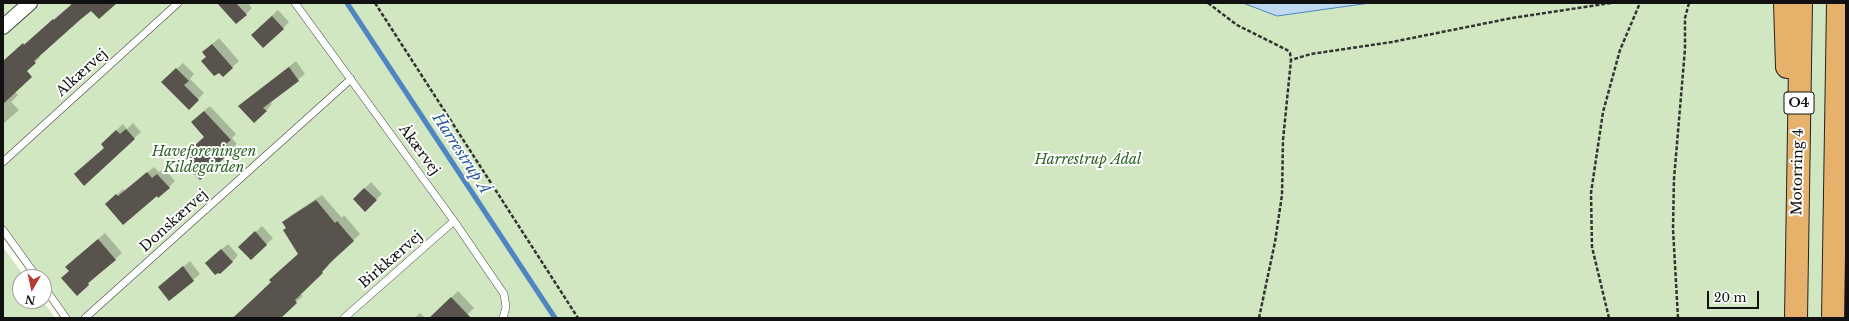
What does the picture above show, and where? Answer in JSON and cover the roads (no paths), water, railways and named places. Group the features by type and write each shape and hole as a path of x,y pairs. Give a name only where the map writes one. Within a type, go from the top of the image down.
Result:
{"highway":[{"path":"1785,3 1785,35 1797,202"},
{"name":"Motorring 4","path":"1796,318 1801,3"},
{"path":"1834,318 1838,3"}],"street":[{"path":"3,27 30,3"}],"lane":[{"name":"Alkærvej","path":"3,162 178,3"},
{"name":"Åkærvej","path":"294,3 454,221 504,294 506,307 503,318"},
{"name":"Donskærvej","path":"85,318 351,79"},
{"name":"Birkkærvej","path":"344,318 454,221"},
{"path":"3,230 31,269"},
{"path":"52,298 66,318"}],"water":[{"path":"1243,3 1370,3 1277,16"}],"waterway":[{"name":"Harrestrup Å","path":"347,3 555,318"}],"park label":[{"name":"Haveforeningen Kildegården","path":"204,160"},
{"name":"Harrestrup Ådal","path":"1088,160"}]}
